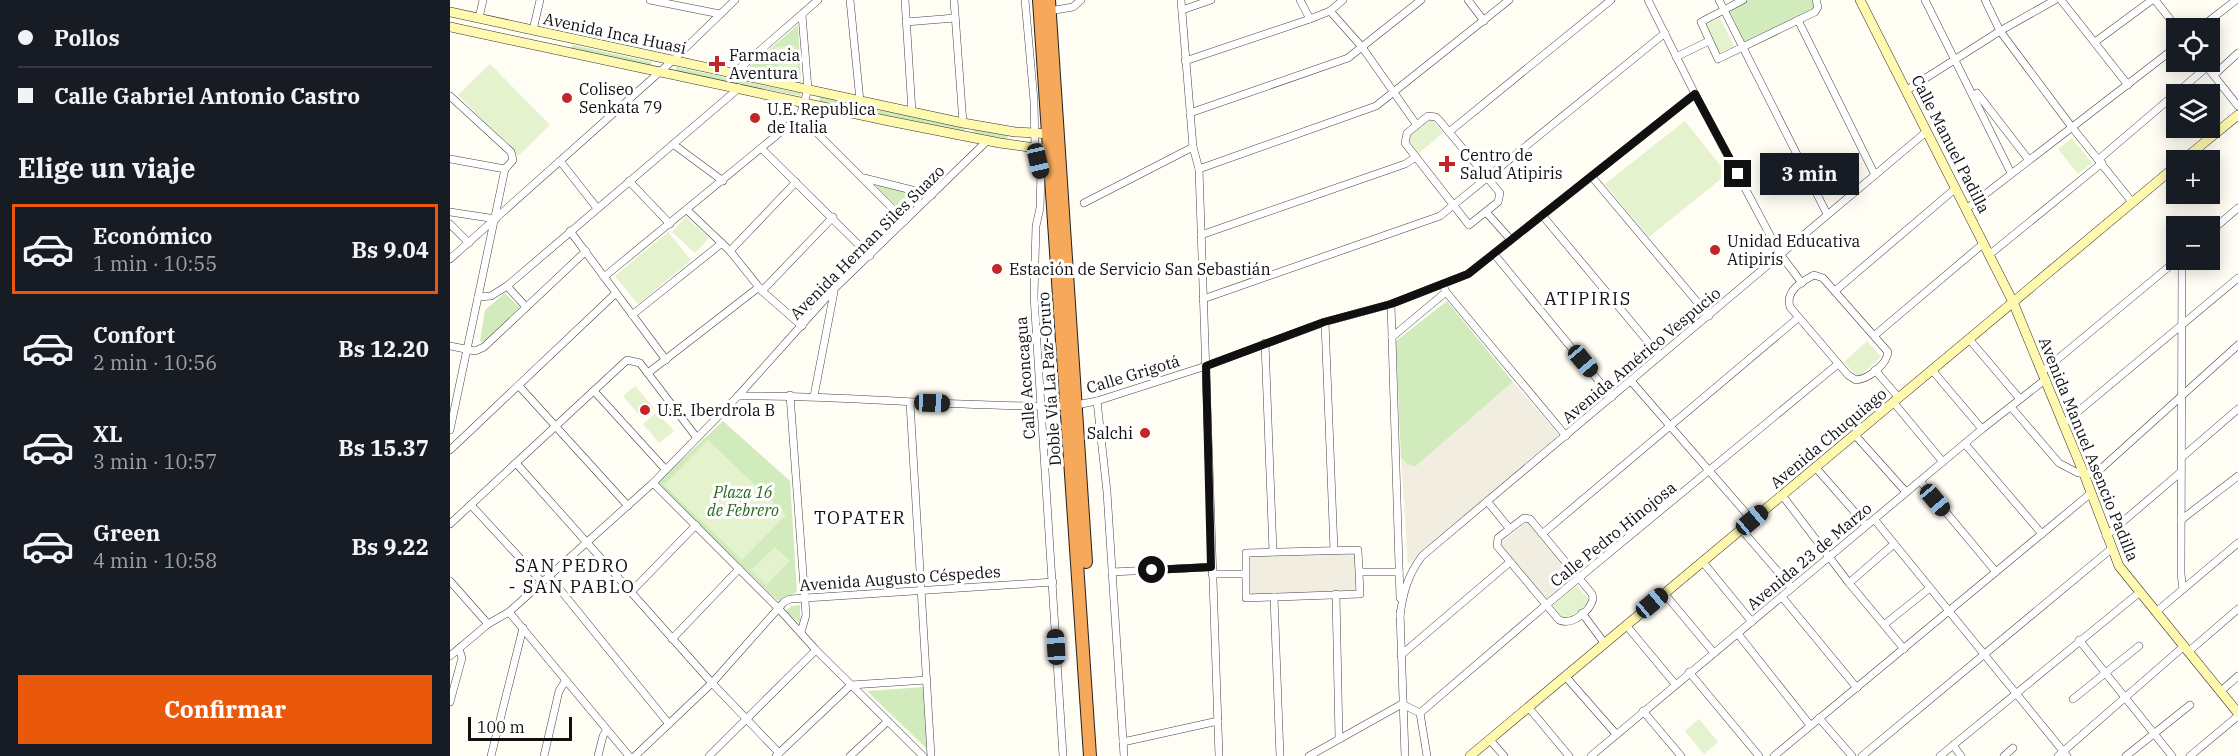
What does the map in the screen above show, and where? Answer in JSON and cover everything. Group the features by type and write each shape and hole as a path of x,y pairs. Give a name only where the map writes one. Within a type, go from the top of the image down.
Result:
{"highway":[{"name":"Doble Vía La Paz-Oruro","path":"1039,0 1053,134 1099,756"},
{"name":"Doble Vía La Paz-Oruro","path":"1049,6 1053,134 1049,150 1072,406 1090,756"}],"street":[{"path":"479,18 483,0"},
{"path":"533,30 540,0"},
{"path":"652,0 720,14"},
{"path":"450,259 660,72 735,0"},
{"path":"733,74 819,0"},
{"path":"850,0 860,101"},
{"path":"905,0 912,112"},
{"path":"954,0 970,137"},
{"name":"Calle Aconcagua","path":"1025,0 1034,101 1035,148 1041,173 1040,208 1036,226 1034,296 1063,756"},
{"path":"1049,6 1073,7 1082,0"},
{"path":"1181,0 1190,113 1199,169 1219,756"},
{"path":"1182,10 1211,0"},
{"path":"1300,0 1310,19"},
{"path":"1185,61 1310,19 1330,11 1343,0"},
{"path":"1190,113 1348,58 1421,0"},
{"path":"1468,0 1484,21"},
{"path":"1199,169 1376,106 1509,0"},
{"path":"1449,132 1611,0"},
{"path":"1648,0 1780,254 1802,283"},
{"path":"1719,0 1827,214"},
{"path":"1743,0 1701,22 1718,59 1817,10 1816,0"},
{"name":"Calle Manuel Padilla","path":"1860,0 1908,90 1926,132 2013,302"},
{"path":"1925,0 2012,173"},
{"path":"1985,0 2000,31 2071,126 2132,202"},
{"path":"1908,90 2000,31 2055,0"},
{"path":"2061,0 2128,85"},
{"path":"2095,42 2154,0 2169,18"},
{"path":"2213,18 2236,0"},
{"path":"1330,11 1362,47 1416,124"},
{"name":"Avenida Inca Huasi","path":"450,12 967,124 1053,134"},
{"path":"604,277 800,116 808,89 802,15"},
{"path":"906,22 955,18"},
{"path":"1798,20 1875,175"},
{"path":"498,37 501,23"},
{"name":"Avenida Inca Huasi","path":"450,27 987,141 1049,150"},
{"path":"1203,299 1440,216 1665,33"},
{"path":"557,50 559,36"},
{"path":"1676,57 1709,41"},
{"path":"2214,75 2238,53"},
{"path":"1966,209 2166,55"},
{"path":"1989,255 2100,161 2196,72"},
{"path":"2212,72 2238,106"},
{"path":"1967,80 2028,159"},
{"path":"478,297 491,296 507,286 739,88"},
{"name":"Calle Grigotá","path":"738,396 790,395 910,403 1040,406 1072,406 1097,401 1206,366 1324,322 1444,289 1494,254 1695,94"},
{"path":"450,96 511,152 513,160 505,169 468,350 452,405 450,430"},
{"path":"2195,150 2238,115"},
{"path":"800,116 905,221"},
{"path":"1425,117 1436,117 1449,132 1501,197 1469,225 1416,157 1405,139 1407,133 1425,117"},
{"name":"Avenida Américo Vespucio","path":"1400,616 1411,569 1422,556 1926,132"},
{"name":"Avenida Hernan Siles Suazo","path":"450,656 488,624 509,612 653,483 738,396 834,290 987,141"},
{"path":"673,144 723,181"},
{"path":"1084,203 1194,147"},
{"path":"761,148 870,256"},
{"path":"1201,235 1405,164 1416,157"},
{"path":"450,159 505,169"},
{"path":"560,161 597,208"},
{"name":"Avenida Chuquiago","path":"1470,756 2166,174"},
{"path":"1592,177 1709,316"},
{"path":"861,178 932,195"},
{"path":"629,182 670,224"},
{"path":"730,251 796,182"},
{"path":"1835,291 1956,188"},
{"path":"2220,223 2238,208"},
{"path":"687,210 730,251 761,289 802,326"},
{"path":"450,212 496,219"},
{"path":"1486,212 1511,240"},
{"path":"1542,215 1659,356"},
{"path":"648,373 761,289 833,217"},
{"path":"450,224 469,243"},
{"path":"570,231 666,360"},
{"path":"632,315 722,243"},
{"path":"1875,335 1984,243"},
{"path":"450,346 475,351 484,347 586,250"},
{"path":"1494,254 1612,397"},
{"name":"Avenida 23 de Marzo","path":"1591,756 1601,753 1616,734 2011,407 2044,375 2167,270"},
{"path":"2179,270 2182,394 2181,574 2183,589"},
{"path":"1814,275 1820,275 1886,348 1888,355 1865,378 1856,380 1848,375 1790,307 1788,298 1792,291 1802,283 1814,275"},
{"path":"2063,424 2238,278"},
{"path":"507,286 526,307"},
{"path":"1392,337 1444,289 1566,436"},
{"path":"814,396 834,290"},
{"path":"450,450 616,293"},
{"name":"Avenida Manuel Asencio Padilla","path":"2013,302 2119,566 2238,715"},
{"path":"1391,304 1405,756"},
{"path":"1542,534 1798,318"},
{"path":"1324,322 1334,550"},
{"path":"1970,339 2020,399"},
{"path":"1265,343 1273,552"},
{"path":"2011,407 2059,463 2072,471 2095,474 2238,345"},
{"path":"450,524 627,360 640,363 697,438"},
{"name":"Calle Pedro Hinojosa","path":"1420,712 1838,364"},
{"path":"1875,370 1943,462"},
{"path":"1932,370 1982,429"},
{"path":"1631,381 1752,520"},
{"path":"519,386 628,506"},
{"path":"594,391 666,470"},
{"path":"790,395 804,596 805,622 801,632"},
{"path":"1097,401 1104,461 1124,756"},
{"path":"910,403 931,756"},
{"path":"2181,458 2238,408"},
{"path":"1855,435 1906,492"},
{"path":"1965,444 2042,534"},
{"path":"516,463 778,755 851,685 927,680"},
{"path":"1816,468 1866,525"},
{"path":"2106,537 2181,472"},
{"path":"2181,520 2238,476"},
{"path":"1920,482 1996,572"},
{"path":"653,483 923,756"},
{"path":"1774,756 2091,493"},
{"path":"1782,495 1829,558 1904,649"},
{"path":"1486,501 1509,528"},
{"path":"471,504 542,582"},
{"path":"1526,518 1530,519 1579,578 1593,599 1591,605 1572,621 1559,620 1499,550 1496,541 1509,528 1526,518"},
{"path":"1874,519 2063,755 2125,697 2238,609"},
{"path":"632,591 696,525"},
{"path":"1741,529 1792,588"},
{"path":"2156,612 2238,543"},
{"path":"1850,583 1894,544"},
{"path":"1862,756 2111,549"},
{"path":"1358,550 1360,594 1246,598 1246,553 1273,552 1358,550"},
{"path":"1702,561 1752,622"},
{"path":"1401,655 1510,562"},
{"path":"672,639 739,569"},
{"path":"1112,572 1212,571 1245,574"},
{"path":"1360,572 1399,572"},
{"path":"549,576 669,724"},
{"path":"450,581 488,624"},
{"name":"Avenida Augusto Céspedes","path":"635,756 711,683 784,602 790,599 804,596 1053,582"},
{"path":"1885,624 1930,588"},
{"path":"1940,756 2140,592"},
{"path":"1664,593 1714,653"},
{"path":"1336,594 1339,739"},
{"path":"1274,597 1280,756"},
{"path":"1782,597 1857,688"},
{"path":"509,612 629,756"},
{"path":"1582,613 1605,644"},
{"path":"1626,625 1675,684"},
{"path":"491,756 523,628"},
{"path":"1738,634 1810,725"},
{"path":"2079,640 2172,756"},
{"path":"2073,699 2139,646"},
{"path":"450,702 462,658 459,648"},
{"path":"709,756 816,650"},
{"path":"1689,672 1759,756"},
{"path":"2221,691 2238,676"},
{"path":"1566,677 1616,734"},
{"path":"544,756 559,691 566,680"},
{"path":"1309,756 1402,704"},
{"path":"1402,704 1420,712 1427,756"},
{"path":"2126,756 2190,705"},
{"path":"1529,708 1569,756"},
{"path":"1643,711 1681,756"},
{"path":"2190,756 2238,715"},
{"path":"1819,718 1852,756"},
{"path":"850,756 888,721"},
{"path":"1123,742 1218,721"},
{"path":"598,756 606,730"},
{"path":"1491,740 1504,756"},
{"path":"1953,745 1961,756"},
{"path":"2004,756 2013,748"}],"green space":[{"path":"1749,0 1813,0 1814,9 1745,43 1729,10"},
{"path":"1720,18 1734,46 1717,54 1703,26"},
{"path":"798,25 801,84 743,72"},
{"path":"573,45 651,62 652,65 650,67 572,51 570,48"},
{"path":"795,45 799,76 779,78 775,47"},
{"path":"490,64 550,125 518,156 458,95"},
{"path":"676,67 800,93 801,96 676,71"},
{"path":"822,96 963,127 965,130 962,132 820,102 819,98"},
{"path":"1431,119 1443,133 1419,153 1407,138"},
{"path":"1685,121 1727,174 1649,237 1605,184"},
{"path":"976,129 1007,135 1008,139 975,135 973,131"},
{"path":"2072,138 2092,163 2078,174 2058,149"},
{"path":"879,185 917,193 919,196 901,210 877,187"},
{"path":"686,217 709,238 695,253 672,232"},
{"path":"668,232 691,260 638,304 615,276"},
{"path":"505,293 520,308 484,342 480,341 485,310"},
{"path":"1447,301 1513,382 1415,467 1407,464 1401,458 1396,341"},
{"path":"1867,341 1881,357 1858,377 1844,362"},
{"path":"635,386 654,408 642,418 623,396"},
{"path":"657,412 674,431 659,443 643,424"},
{"name":"Plaza 16 de Febrero","path":"723,421 790,481 797,592 778,601 657,483"},
{"path":"708,440 786,515 742,560 664,485"},
{"path":"775,547 790,561 766,585 751,570"},
{"path":"1577,586 1590,601 1566,621 1553,605"},
{"path":"800,605 800,623 785,611 792,606"},
{"path":"924,687 928,750 867,691"},
{"path":"1699,719 1718,742 1704,754 1685,731"}],"shaded area":[{"path":"1513,382 1560,436 1408,564 1401,458 1407,464 1415,467"},
{"path":"1530,519 1579,578 1546,605 1497,546"},
{"path":"1358,550 1360,594 1246,598 1246,553"}],"place":[{"name":"Farmacia Aventura","path":"717,64"},
{"name":"Coliseo Senkata 79","path":"567,98"},
{"name":"U.E. Republica de Italia","path":"755,118"},
{"name":"Centro de Salud Atipiris","path":"1447,164"},
{"name":"Unidad Educativa Atipiris","path":"1715,250"},
{"name":"Estación de Servicio San Sebastián","path":"997,269"},
{"name":"U.E. Iberdrola B","path":"645,410"},
{"name":"Salchi","path":"1145,433"}],"district":[{"name":"ATIPIRIS","path":"1588,299"},
{"name":"TOPATER","path":"860,518"},
{"name":"SAN PEDRO - SAN PABLO","path":"572,576"}],"route":[{"path":"1152,570 1211,567 1206,366 1324,322 1391,304 1468,274 1695,94 1738,174"}]}
